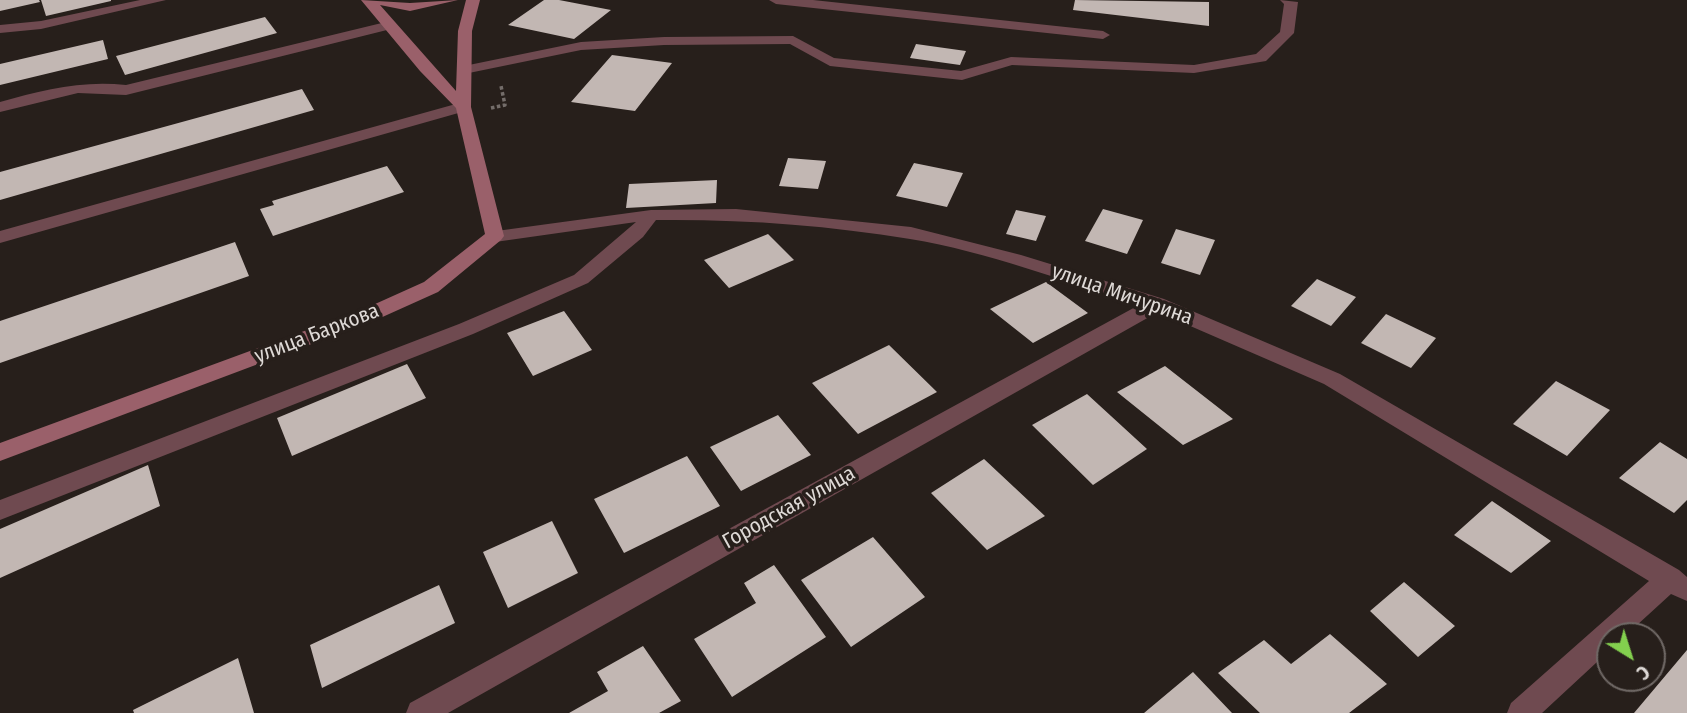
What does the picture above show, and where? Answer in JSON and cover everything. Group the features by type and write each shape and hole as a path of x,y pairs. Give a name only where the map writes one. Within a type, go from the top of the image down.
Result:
{"main road":[{"path":"370,0 410,7 451,0"},
{"path":"370,0 425,68 463,107"},
{"path":"473,0 465,31 463,107 495,236"},
{"name":"улица Баркова","path":"0,452 371,314 431,287 495,236"}],"street":[{"path":"0,29 41,25 159,0"},
{"path":"776,0 838,3 1103,36"},
{"path":"464,70 580,47 664,41 780,40 793,40 830,62 962,76 1011,61 1194,69 1261,58 1287,33 1291,2 1287,0"},
{"path":"0,107 64,90 98,85 126,90 390,25"},
{"path":"0,237 463,107"},
{"name":"улица Мичурина","path":"495,236 651,215 736,214 911,233 1014,259 1157,304 1332,379 1678,584"},
{"path":"0,510 466,328 581,279 637,233 651,215"},
{"name":"Городская улица","path":"420,713 1157,304"},
{"path":"1521,713 1678,584"}],"building":[{"path":"0,0 39,0 40,2 0,11"},
{"path":"41,0 111,0 111,1 46,16"},
{"path":"544,0 559,0 611,10 574,39 508,25"},
{"path":"1075,0 1209,2 1209,26 1073,10"},
{"path":"265,17 277,33 125,75 116,56"},
{"path":"103,40 108,59 0,85 0,64"},
{"path":"916,44 966,51 960,65 910,58"},
{"path":"612,55 672,63 635,111 571,102"},
{"path":"302,89 314,110 0,200 0,172"},
{"path":"788,158 826,161 818,189 779,186"},
{"path":"914,163 963,173 947,207 896,196"},
{"path":"387,166 404,192 273,236 260,209 274,205 272,201"},
{"path":"717,180 716,203 626,208 629,184"},
{"path":"1103,209 1143,220 1127,254 1085,241"},
{"path":"1016,210 1046,216 1036,241 1006,234"},
{"path":"1176,229 1215,240 1200,275 1161,263"},
{"path":"768,234 794,260 729,288 704,260"},
{"path":"235,242 249,276 0,363 0,321"},
{"path":"1317,279 1356,297 1331,326 1291,306"},
{"path":"1046,282 1088,313 1033,343 990,309"},
{"path":"564,311 592,350 533,376 507,333"},
{"path":"1386,314 1436,338 1411,368 1361,343"},
{"path":"889,345 937,392 858,434 812,383"},
{"path":"407,364 426,398 292,456 277,418"},
{"path":"1165,366 1233,419 1183,445 1117,392"},
{"path":"1556,381 1610,410 1567,456 1513,424"},
{"path":"1087,394 1147,449 1093,485 1032,425"},
{"path":"778,415 811,455 741,491 710,447"},
{"path":"1660,442 1687,459 1687,500 1674,513 1619,478"},
{"path":"687,456 720,506 624,553 594,499"},
{"path":"984,459 1045,516 987,550 931,493"},
{"path":"148,465 160,506 0,578 0,529"},
{"path":"1492,501 1551,541 1511,573 1454,535"},
{"path":"552,521 578,573 508,608 483,552"},
{"path":"873,537 925,597 851,647 801,580"},
{"path":"774,565 826,637 732,697 694,639 756,603 744,583"},
{"path":"1404,582 1455,626 1418,657 1370,611"},
{"path":"439,585 455,623 322,688 310,645"},
{"path":"1330,634 1387,684 1349,713 1260,713 1218,673 1264,640 1291,664"},
{"path":"643,646 681,701 659,713 569,713 608,691 597,672"},
{"path":"1687,650 1687,713 1634,713 1652,692 1666,692 1666,675"},
{"path":"238,658 254,713 134,713 133,710"},
{"path":"1193,672 1232,713 1144,713"}]}
